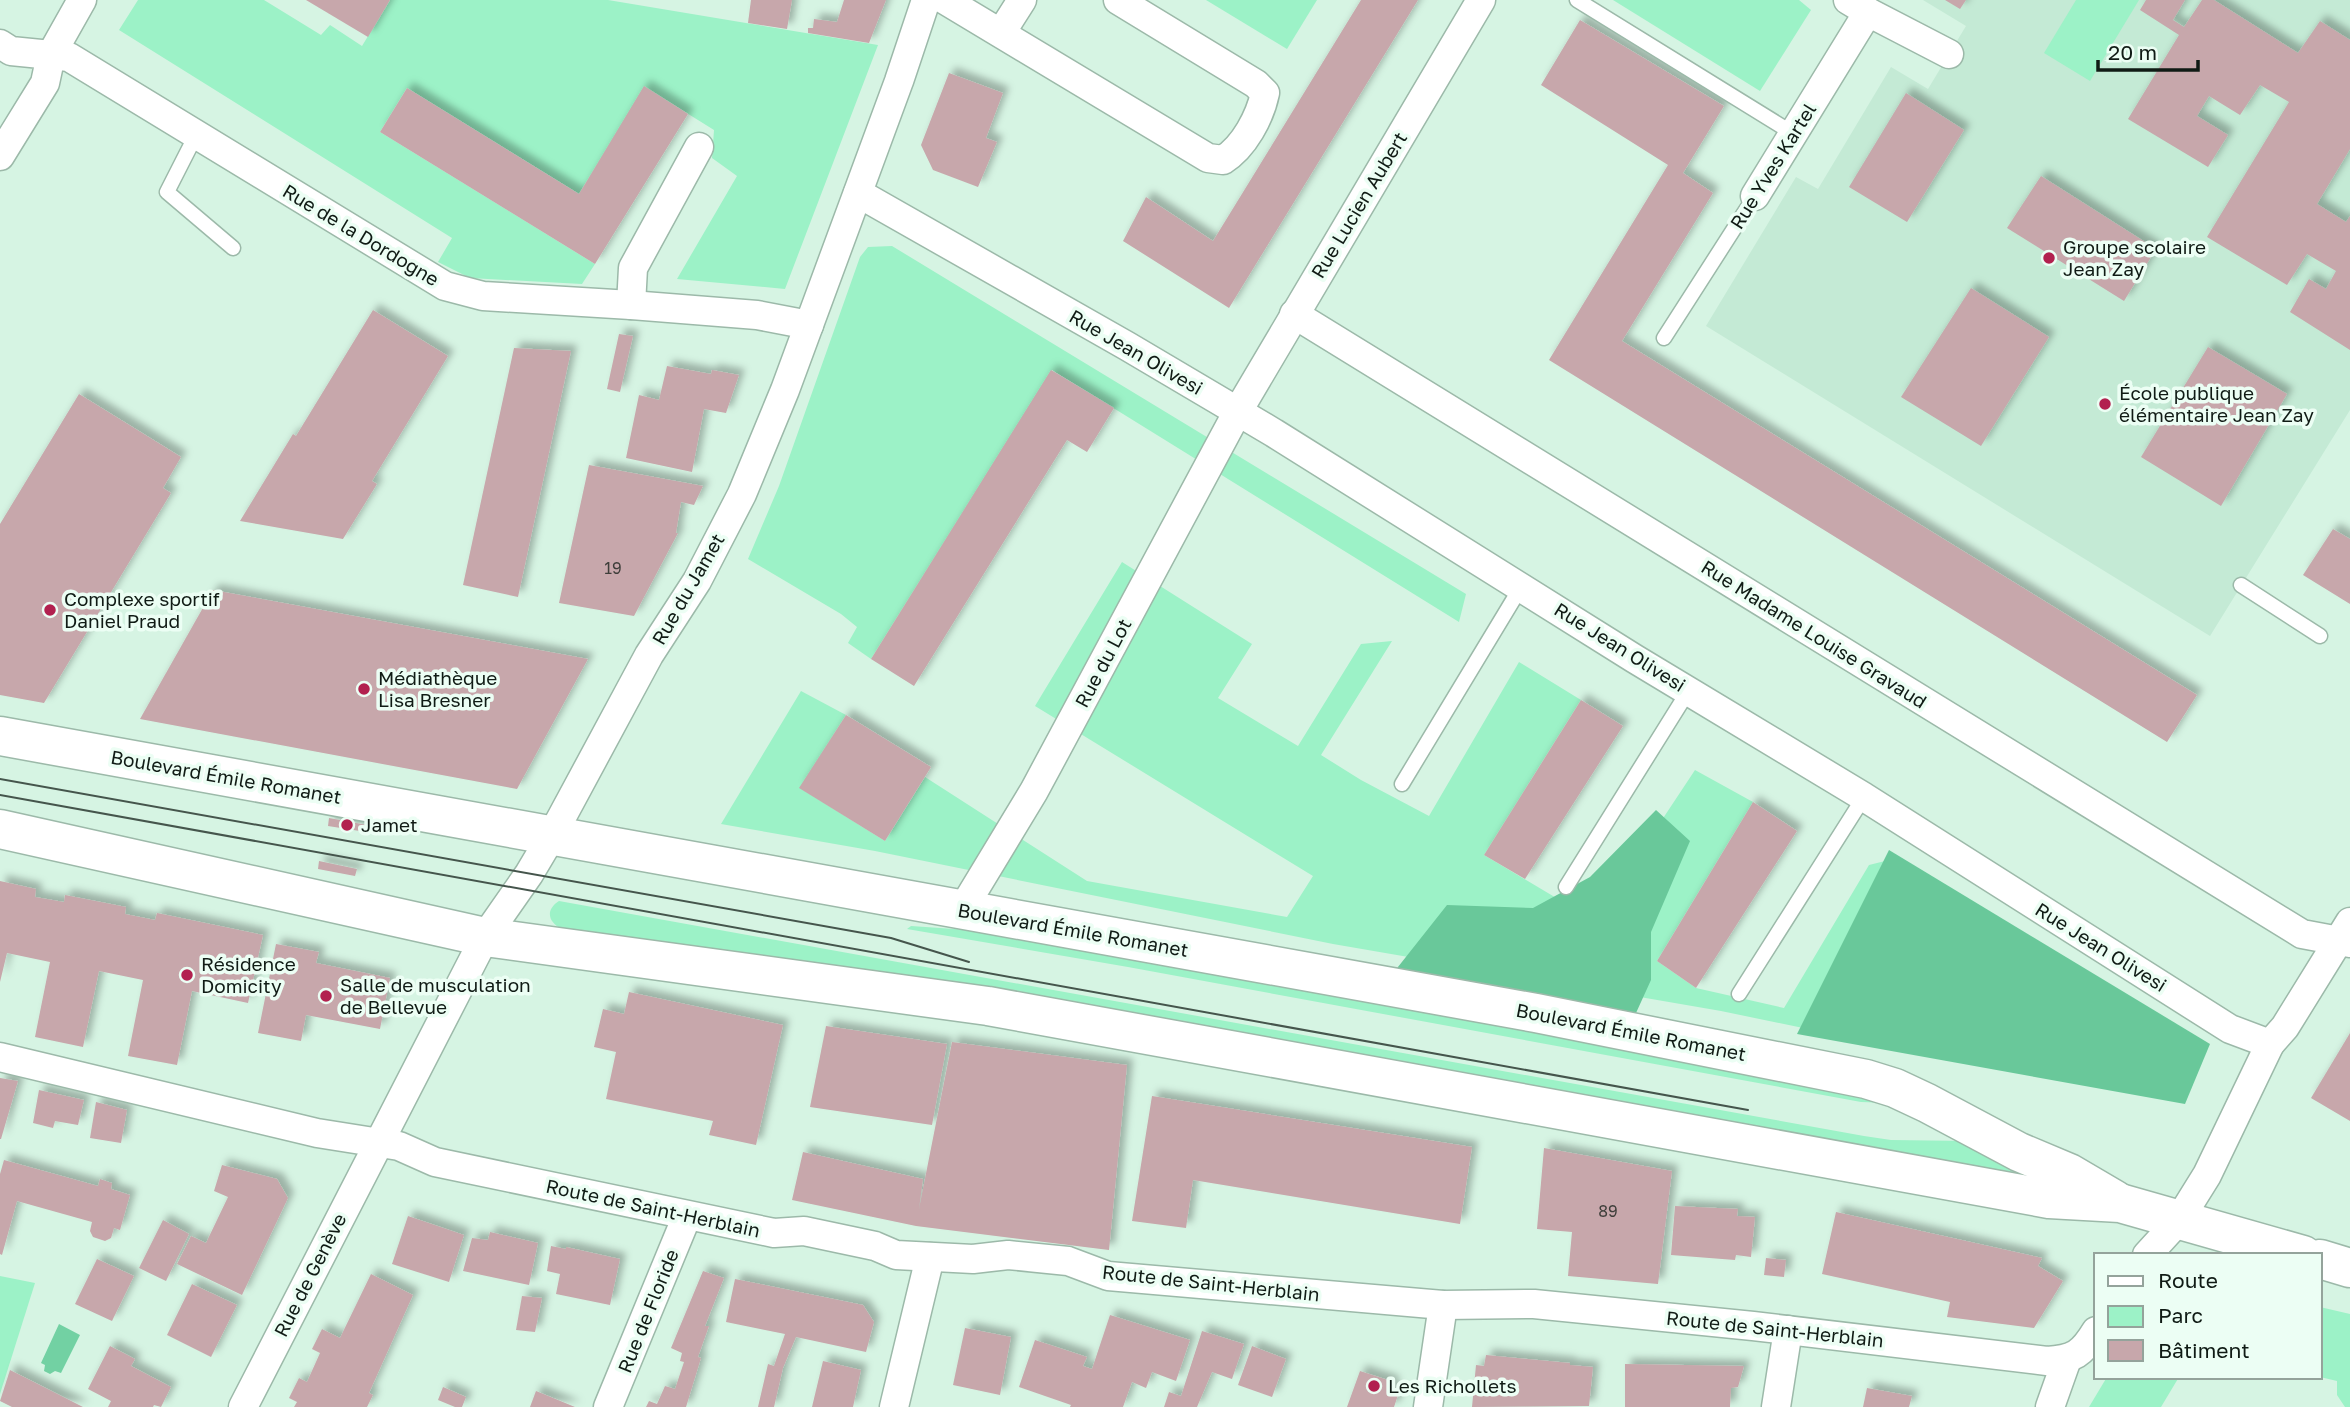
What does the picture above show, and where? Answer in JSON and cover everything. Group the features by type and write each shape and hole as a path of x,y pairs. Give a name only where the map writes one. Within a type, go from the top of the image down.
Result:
{"main road":[{"name":"Boulevard Émile Romanet","path":"0,736 1536,1013 1866,1079 1895,1088 1927,1103 2019,1152 2069,1173 2120,1203"},
{"name":"Boulevard Émile Romanet","path":"0,829 485,937 988,1006 2049,1199 2120,1203 2296,1253"},
{"path":"2322,1260 2350,1268"}],"street":[{"path":"0,156 45,83 51,55 82,0"},
{"name":"Rue du Jamet","path":"377,1143 485,937 551,837 649,655 697,581 741,494 785,390 926,0"},
{"path":"945,0 1208,158 1223,160 1236,152 1262,108 1265,93 1256,84 1118,0"},
{"path":"1001,33 1022,0"},
{"name":"Rue Lucien Aubert","path":"1238,411 1481,0"},
{"path":"1858,6 1949,54"},
{"name":"Rue Yves Kartel","path":"1755,196 1794,135 1858,6"},
{"name":"Rue de la Dordogne","path":"0,44 11,51 69,57 445,286 483,296 770,317 809,325"},
{"path":"631,305 633,268 699,147"},
{"name":"Rue Jean Olivesi","path":"858,193 1238,411 1864,797 2230,1029 2270,1044"},
{"name":"Rue Madame Louise Gravaud","path":"1294,314 2302,934 2346,935"},
{"name":"Rue du Lot","path":"962,911 1034,791 1238,411"},
{"path":"2149,1253 2179,1220 2215,1159 2270,1044 2286,1027 2346,935"},
{"name":"Route de Saint-Herblain","path":"0,1057 317,1133 399,1146 435,1162 774,1233 804,1231 875,1246 896,1255 973,1259 1009,1255 1069,1261 1108,1276 1443,1306 1534,1304 1788,1330 2026,1359 2067,1359"},
{"name":"Rue de Genève","path":"243,1407 377,1143"},
{"name":"Rue de Floride","path":"608,1407 687,1216"},
{"path":"894,1407 930,1257"},
{"path":"1428,1407 1443,1306"},
{"path":"1776,1407 1788,1330"},
{"path":"2050,1407 2067,1359 2082,1351 2094,1334"}],"lane":[{"path":"1577,0 1794,135"},
{"path":"196,135 167,192 233,248"},
{"name":"Rue Yves Kartel","path":"1664,338 1755,196"},
{"path":"2241,585 2320,636"},
{"path":"1402,783 1521,587"},
{"path":"1566,887 1689,690"},
{"path":"1739,994 1864,797"}],"shaded area":[{"name":"Groupe scolaire Jean Zay","path":"1923,0 2350,0 2350,410 2210,636 1706,326 1796,177 1818,189 1891,67 1928,89 1966,26"},
{"path":"1656,810 1690,841 1651,932 1651,980 1636,1013 1394,972 1447,905 1533,908 1590,877"},
{"path":"1889,850 2210,1044 2185,1104 1797,1034"},
{"path":"59,1324 80,1335 61,1373 55,1371 50,1374 44,1371 45,1365 41,1363"}],"green space":[{"path":"138,0 264,0 321,35 330,25 362,46 390,0 608,0 878,45 785,289 677,279 737,176 712,158 714,130 645,87 579,194 407,88 380,132 595,264 582,284 470,278 438,262 452,238 119,30"},
{"path":"1206,0 1317,0 1287,49"},
{"path":"1613,0 1799,0 1811,10 1760,91"},
{"path":"2076,0 2139,0 2090,81 2044,53"},
{"path":"892,246 1466,594 1459,622 1052,370 871,659 848,643 857,627 841,614 748,559 779,486 860,257 868,247"},
{"path":"1122,562 1252,644 1218,698 1298,746 1361,644 1392,641 1321,755 1429,816 1519,662 1581,700 1484,855 1595,921 1695,770 1753,802 1657,961 1696,988 1784,1008 1869,865 1885,861 1880,1044 1721,1011 1333,944 875,851 721,824 801,691 846,715 800,788 885,841 925,777 1087,881 1287,917 1313,876 1035,706"},
{"path":"559,901 1864,1136 1891,1140 1970,1141 2033,1180 1881,1148 1610,1101 562,929 550,916 552,908"},
{"path":"911,926 969,930 1829,1084 1889,1103 1861,1102 907,929"},
{"path":"0,1276 35,1283 0,1394"},
{"path":"2322,1307 2350,1314 2350,1407 2345,1407 2337,1395 2337,1381 2322,1377"},
{"path":"2106,1379 2178,1379 2161,1407 2089,1407"}],"building":[{"path":"306,0 390,0 368,37"},
{"path":"751,0 792,0 787,29 748,23"},
{"path":"844,0 886,0 869,43 808,33 808,28 813,28 814,19 837,22"},
{"path":"1361,0 1418,0 1229,308 1123,241 1146,197 1213,241"},
{"path":"1945,0 1966,0 1960,9"},
{"path":"2146,0 2185,0 2173,20 2184,27 2202,0 2214,0 2298,53 2320,21 2350,40 2350,149 2317,204 2346,222 2350,216 2350,350 2290,312 2309,279 2326,289 2336,271 2307,254 2287,285 2207,237 2289,102 2260,85 2240,115 2209,96 2197,116 2228,135 2208,167 2128,119 2179,35 2140,10"},
{"path":"1580,20 1724,106 1683,173 1713,193 1622,341 2197,695 2167,742 1549,360 1668,165 1541,85"},
{"path":"949,73 1003,93 986,138 997,142 978,187 933,170 921,145"},
{"path":"644,86 688,114 595,264 380,132 407,88 579,194"},
{"path":"1906,93 1964,130 1907,222 1849,187"},
{"path":"2041,176 2156,249 2124,301 2007,228"},
{"path":"1971,288 2049,337 1981,446 1901,397"},
{"path":"373,310 448,356 372,481 377,484 343,539 240,521 293,434 296,436"},
{"path":"619,334 633,336 620,392 607,389"},
{"path":"2208,347 2287,394 2221,506 2141,457"},
{"path":"514,348 571,351 518,597 463,585"},
{"path":"667,366 711,374 712,370 739,375 726,413 704,409 692,472 626,458 639,395 659,400"},
{"path":"1051,370 1114,408 1087,452 1067,440 914,686 871,659"},
{"name":"Complexe sportif Daniel Praud","path":"79,394 181,457 163,488 171,493 44,703 0,695 0,524"},
{"path":"589,465 703,486 694,505 681,502 678,533 634,616 559,603"},
{"path":"2333,529 2350,539 2350,604 2303,575"},
{"name":"Médiathèque Lisa Bresner","path":"213,590 588,659 517,789 140,719"},
{"path":"1581,700 1623,726 1525,879 1484,855"},
{"path":"846,715 931,767 885,841 799,788"},
{"path":"1753,802 1797,831 1696,988 1657,961"},
{"name":"Jamet","path":"329,818 367,825 366,832 328,826"},
{"name":"Jamet","path":"319,861 357,869 355,876 318,869"},
{"name":"Résidence Domicity","path":"0,881 36,889 35,897 64,902 65,895 126,907 125,914 155,920 157,913 263,935 248,1003 192,991 177,1065 128,1056 143,980 99,971 83,1047 35,1037 50,962 7,953 0,982"},
{"name":"Salle de musculation de Bellevue","path":"276,944 319,952 316,963 390,978 380,1029 306,1015 301,1041 258,1033"},
{"path":"629,992 783,1025 756,1145 709,1135 713,1121 606,1099 616,1052 594,1047 603,1009 624,1014"},
{"path":"826,1026 947,1044 932,1125 810,1107"},
{"path":"2350,1033 2350,1121 2311,1098"},
{"path":"952,1042 1127,1065 1109,1250 916,1226 792,1200 803,1152 923,1179 919,1209"},
{"path":"0,1078 18,1081 1,1139 0,1139"},
{"path":"39,1090 84,1100 78,1125 55,1121 53,1128 33,1123"},
{"path":"1152,1096 1472,1147 1460,1224 1193,1180 1186,1228 1132,1221"},
{"path":"96,1102 127,1110 121,1143 90,1138"},
{"path":"1544,1148 1672,1171 1658,1284 1568,1276 1572,1232 1537,1229"},
{"path":"4,1160 98,1186 100,1179 112,1183 111,1189 130,1195 120,1230 114,1228 111,1238 105,1241 93,1237 90,1231 92,1222 17,1201 2,1255 0,1254 0,1174"},
{"path":"222,1165 277,1179 288,1198 242,1295 177,1264 191,1236 206,1243 228,1197 214,1191"},
{"path":"1675,1206 1738,1209 1737,1216 1755,1217 1751,1257 1736,1255 1735,1260 1671,1255"},
{"path":"1836,1212 2042,1258 2038,1266 2063,1281 2034,1328 1947,1317 1950,1302 1822,1274"},
{"path":"408,1216 464,1235 449,1282 392,1264"},
{"path":"163,1220 189,1234 166,1281 139,1268"},
{"path":"490,1232 538,1243 529,1285 463,1271 472,1238 488,1240"},
{"path":"551,1246 620,1259 610,1305 556,1294 560,1274 547,1271"},
{"path":"1766,1258 1786,1260 1784,1277 1764,1275"},
{"path":"97,1259 134,1276 112,1321 75,1304"},
{"path":"703,1271 724,1278 705,1326 709,1326 698,1357 701,1358 686,1407 646,1407 649,1401 657,1404 665,1386 675,1389 684,1362 680,1361 682,1353 671,1348"},
{"path":"371,1274 413,1295 369,1393 373,1395 367,1407 294,1407 297,1402 289,1398 299,1378 307,1382 320,1353 312,1349 322,1329 340,1338"},
{"path":"735,1279 863,1305 874,1322 866,1352 796,1337 783,1368 774,1407 758,1407 768,1364 774,1366 785,1334 726,1322"},
{"path":"192,1284 237,1305 211,1357 167,1335"},
{"path":"522,1296 542,1298 535,1332 516,1330"},
{"path":"1110,1315 1190,1340 1176,1381 1152,1372 1146,1388 1132,1382 1123,1407 1070,1407 1071,1405 1019,1387 1035,1340 1087,1357 1083,1366 1092,1369"},
{"path":"965,1328 1011,1337 1000,1395 953,1385"},
{"path":"1202,1331 1244,1344 1232,1379 1212,1372 1197,1407 1164,1407 1169,1392 1181,1396"},
{"path":"110,1346 135,1359 131,1366 171,1387 161,1407 108,1407 111,1401 88,1389"},
{"path":"1252,1346 1286,1359 1272,1397 1238,1385"},
{"path":"1486,1355 1593,1367 1589,1406 1472,1407 1476,1365 1484,1366"},
{"path":"823,1361 861,1370 853,1407 812,1407"},
{"path":"1625,1364 1744,1366 1738,1387 1731,1388 1730,1407 1625,1407"},
{"path":"10,1370 83,1407 12,1407 0,1401"},
{"name":"Les Richollets","path":"1360,1371 1394,1382 1391,1389 1399,1392 1394,1407 1347,1407"},
{"path":"443,1387 466,1397 462,1407 438,1400"},
{"path":"1867,1388 1912,1396 1909,1407 1863,1407"},
{"path":"536,1391 575,1407 530,1407"}],"tram line":[{"path":"0,779 891,938 969,962"},
{"path":"0,795 1748,1110"}],"place":[{"name":"Groupe scolaire Jean Zay","path":"2049,258"},
{"name":"École publique élémentaire Jean Zay","path":"2105,404"},
{"name":"Complexe sportif Daniel Praud","path":"50,610"},
{"name":"Médiathèque Lisa Bresner","path":"364,689"},
{"name":"Jamet","path":"347,825"},
{"name":"Résidence Domicity","path":"187,975"},
{"name":"Salle de musculation de Bellevue","path":"326,996"},
{"name":"Les Richollets","path":"1374,1386"}]}
